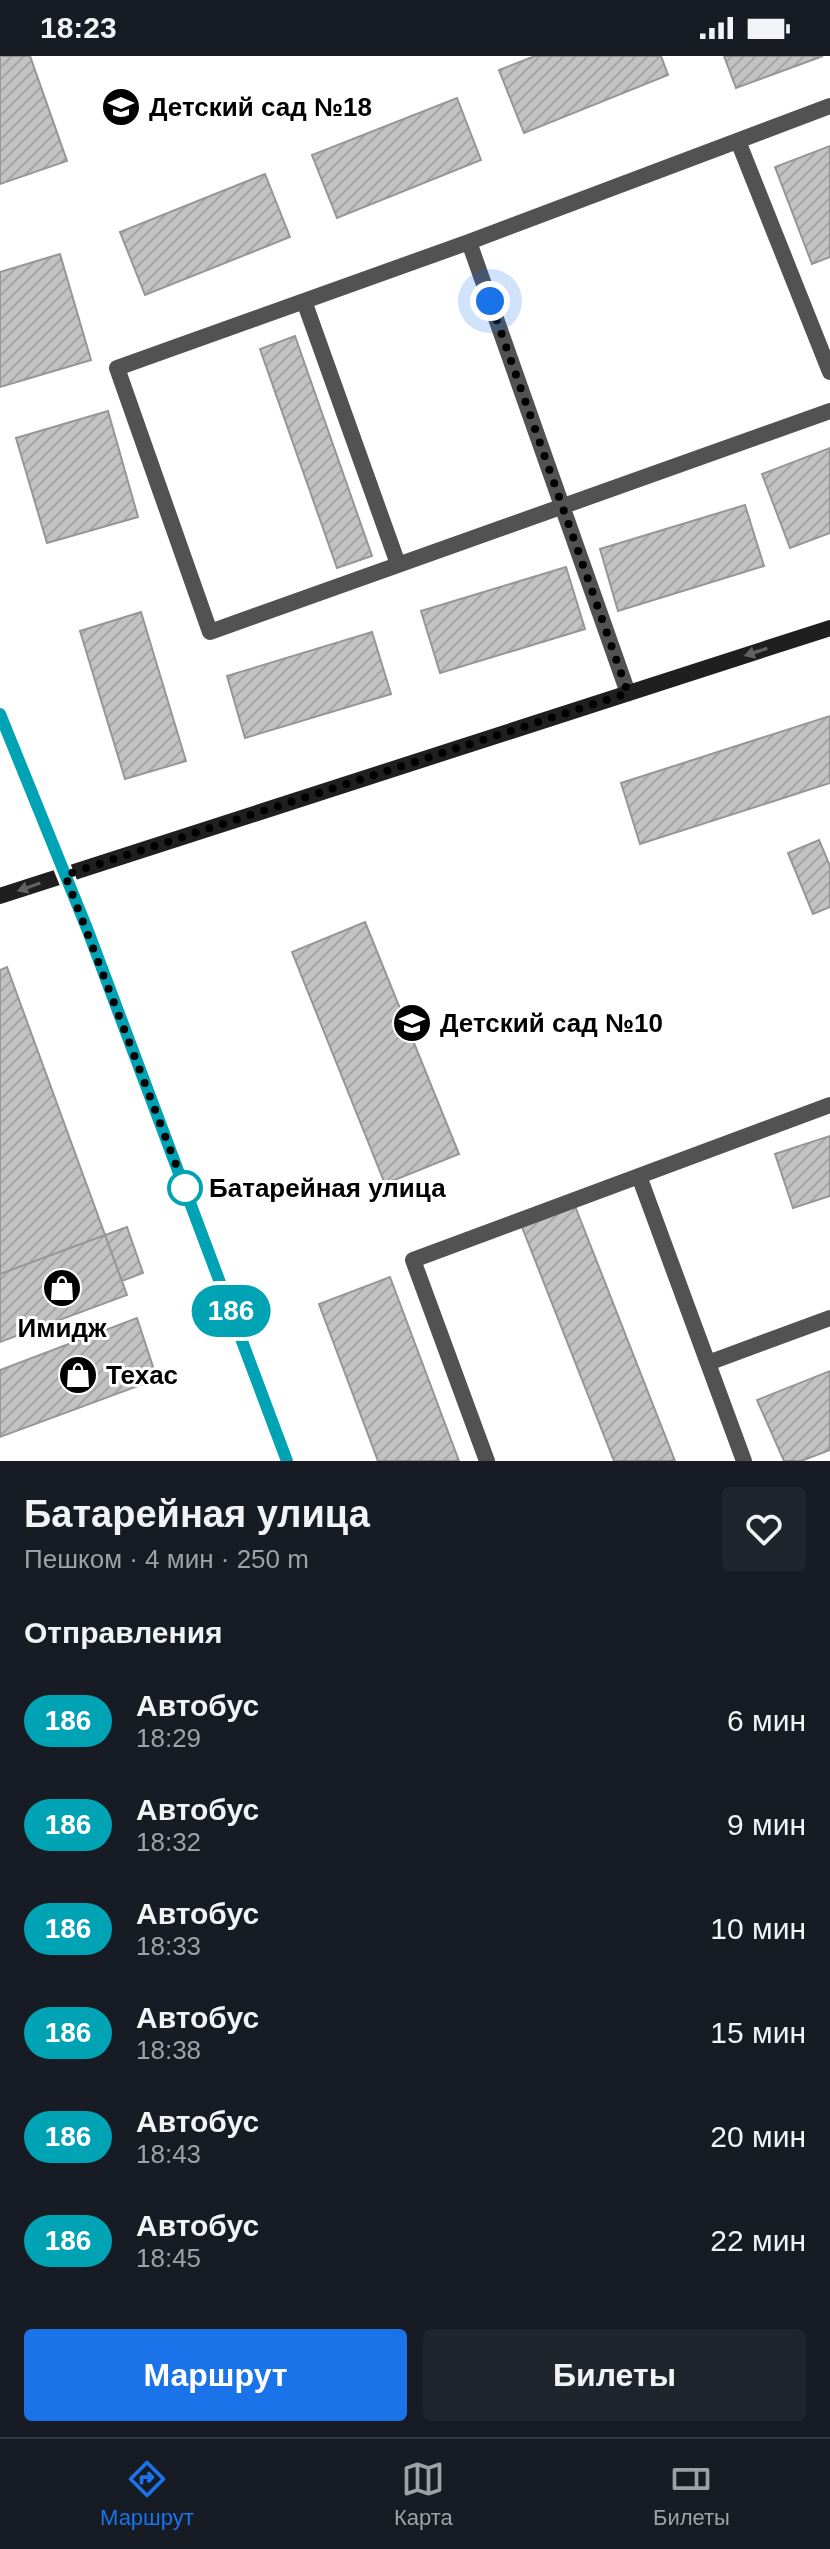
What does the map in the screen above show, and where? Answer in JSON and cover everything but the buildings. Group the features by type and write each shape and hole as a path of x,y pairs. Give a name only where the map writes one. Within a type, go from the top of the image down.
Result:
{"street":[{"path":"830,106 469,242 117,368 210,632 830,411"},
{"path":"738,141 830,372"},
{"path":"469,242 628,693"},
{"path":"304,301 398,564"},
{"path":"0,896 830,628"},
{"path":"0,714 65,875 287,1461"},
{"path":"487,1461 413,1260 830,1105"},
{"path":"639,1176 744,1461"},
{"path":"708,1363 830,1318"}],"bus line":[{"name":"186","path":"0,714 88,931 287,1461"}],"place":[{"name":"Детский сад №18","path":"121,107"},
{"name":"Детский сад №10","path":"412,1023"},
{"name":"Батарейная улица","path":"185,1188"},
{"name":"Имидж","path":"62,1288"},
{"name":"Техас","path":"78,1375"}],"route":[{"path":"185,1188 188,1196 65,875 628,693 490,301"}]}
